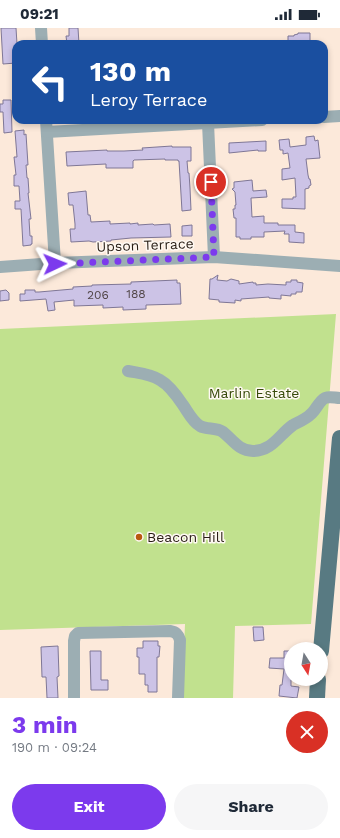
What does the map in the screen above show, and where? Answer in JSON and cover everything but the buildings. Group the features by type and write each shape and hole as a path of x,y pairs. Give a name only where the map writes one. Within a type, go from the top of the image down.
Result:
{"main road":[{"path":"322,642 340,438"},
{"path":"317,698 318,686"}],"street":[{"path":"41,28 42,40"},
{"path":"328,117 340,116"},
{"path":"55,264 47,126 154,124"},
{"path":"208,124 214,257"},
{"name":"Upson Terrace","path":"0,267 214,257 340,266"},
{"path":"128,372 148,375 160,380 168,386 192,419 200,426 219,430 238,446 253,451 260,450 275,442 293,425 303,421 311,415 323,399 329,397 340,398"},
{"path":"74,698 74,641 75,636 78,633 170,631 176,632 180,640 178,698"}],"green space":[{"name":"Marlin Estate","path":"336,314 311,624 235,626 233,698 182,698 185,624 0,630 0,329"}],"place":[{"name":"Beacon Hill","path":"139,537"}],"route":[{"path":"55,264 214,257 211,182"}]}
